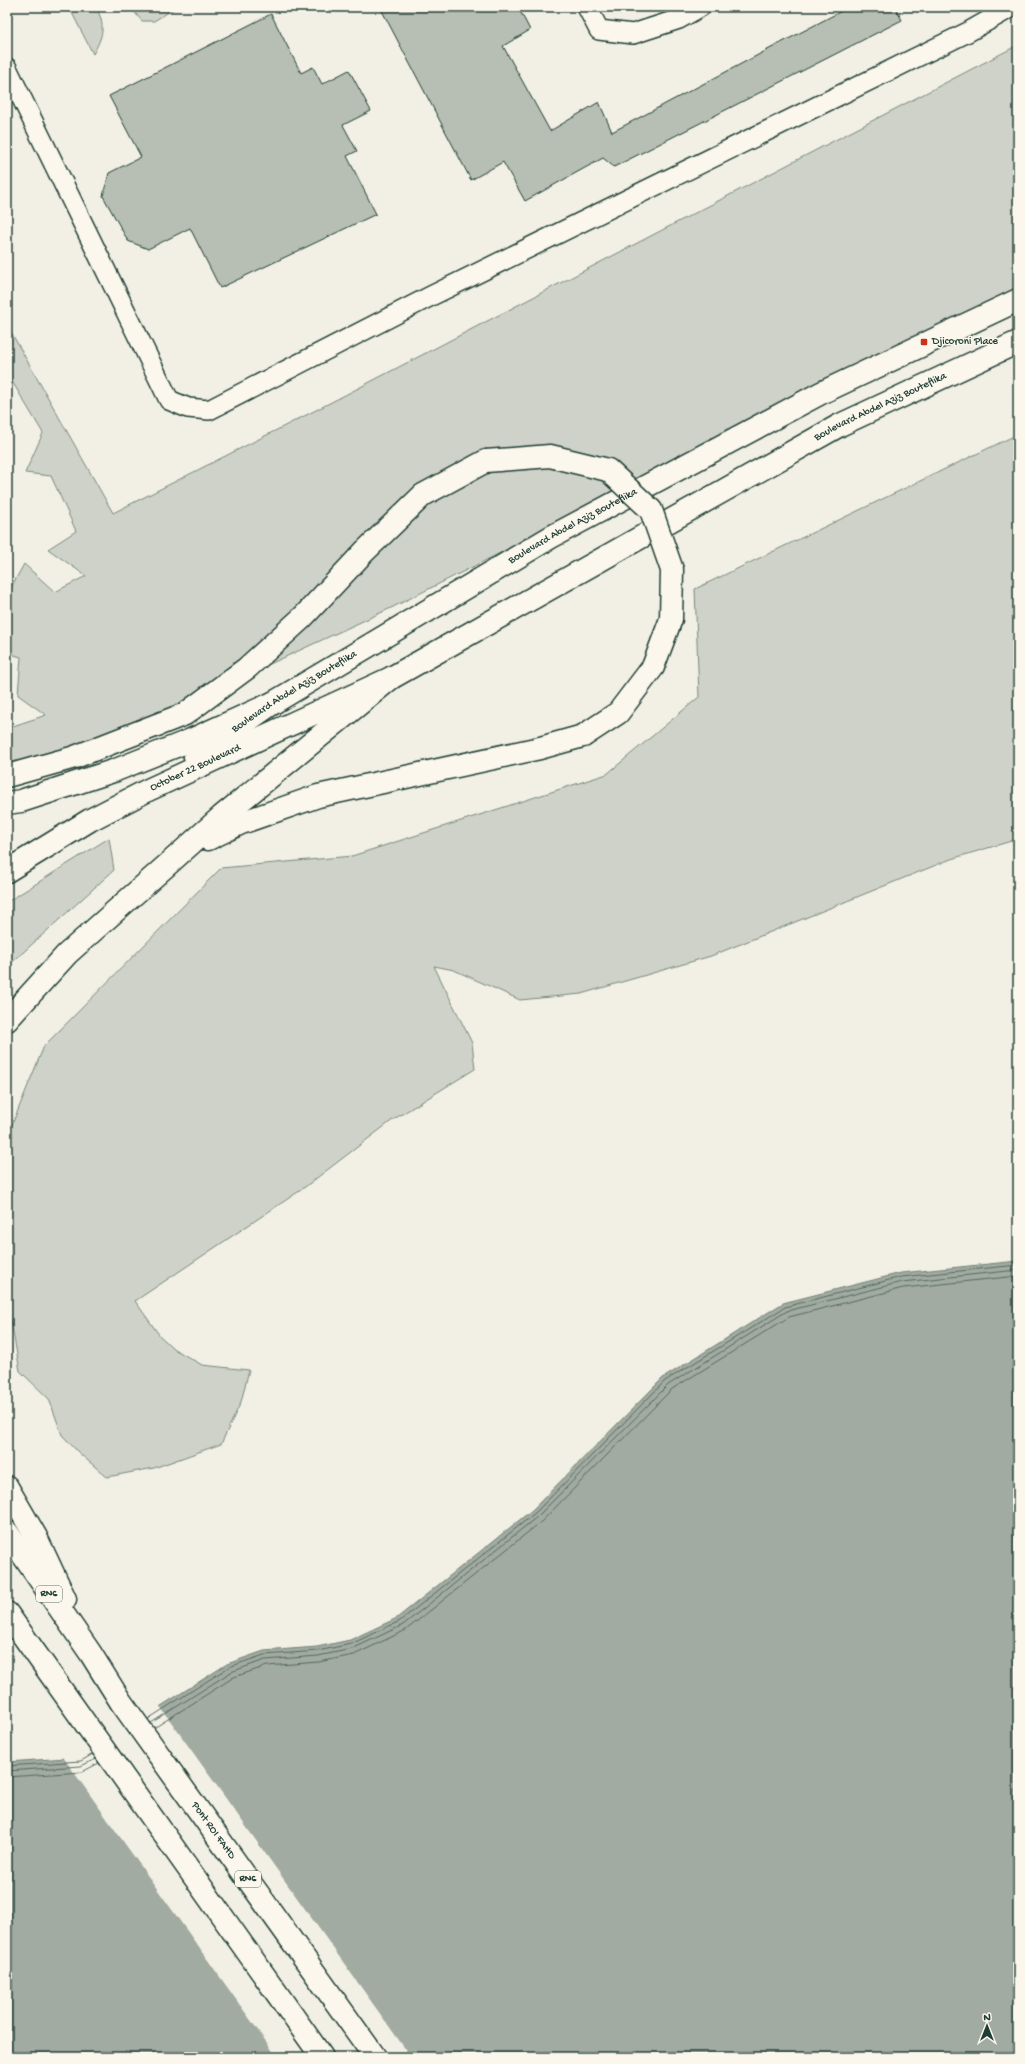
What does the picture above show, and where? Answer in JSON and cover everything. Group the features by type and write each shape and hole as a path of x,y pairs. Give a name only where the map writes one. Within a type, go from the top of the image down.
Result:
{"main road":[{"name":"Boulevard Abdel Aziz Bouteflika","path":"148,790 273,703 551,537 822,393 1018,300"},
{"name":"Boulevard Abdel Aziz Bouteflika","path":"391,678 840,425 1018,342"},
{"path":"7,776 76,757 185,714 247,668 303,617 364,552 423,495 486,461 550,456 608,470 651,510 672,570 671,619 653,668 618,713 583,736 540,748 318,796 240,823 182,852"},
{"path":"7,1020 67,954 221,817 391,678"},
{"name":"October 22 Boulevard","path":"7,871 90,820 148,790 391,678"},
{"path":"7,803 21,801 116,770 192,740 273,703"},
{"path":"7,1487 36,1537 91,1654"},
{"name":"RN6","path":"7,1532 91,1654"},
{"path":"7,1613 322,2057"},
{"path":"7,1627 39,1659"},
{"name":"Pont ROI FAHD","path":"91,1654 121,1702 375,2057"}],"lane":[{"path":"587,7 599,30 633,34 679,19 700,7"},
{"path":"7,68 169,400 188,408 209,410 431,296 968,32 1012,7"}],"shaded area":[{"path":"69,7 96,7 101,20 102,31 99,42 93,54"},
{"path":"130,7 177,7 154,21 142,21"},
{"path":"1018,45 1018,292 391,608 121,733 7,767 7,728 46,715 18,695 21,657 7,653 7,595 24,564 55,592 86,576 48,549 76,531 51,476 25,473 43,433 7,373 7,325 113,513 322,407"},
{"path":"1018,434 1018,839 951,859 711,956 581,994 520,1000 454,970 434,966 472,1043 475,1069 394,1119 301,1190 135,1301 160,1336 174,1349 202,1365 249,1370 241,1402 221,1444 154,1468 107,1477 79,1453 62,1435 49,1399 20,1371 7,1299 7,1137 44,1046 221,868 352,856 607,774 699,697 695,589"},
{"path":"109,838 114,870 7,967 7,902"}],"water":[{"path":"1018,1261 1018,2057 7,2057 7,1762 81,1757 227,1664 264,1651 317,1647 350,1640 397,1618 532,1510 663,1378 783,1303 901,1273"}],"pier":[{"path":"159,1705 411,2057 277,2057 63,1757 80,1755"}],"building":[{"path":"380,7 518,7 530,30 503,46 550,131 599,102 612,132 849,7 900,7 896,9 902,20 614,167 603,158 525,201 503,162 471,180"},
{"path":"271,14 301,73 313,67 322,84 349,70 371,111 343,125 357,151 347,156 376,214 220,288 190,228 148,249 128,241 103,196 109,173 141,157 109,96"}],"place":[{"name":"Djicoroni Place","path":"924,342"}]}
